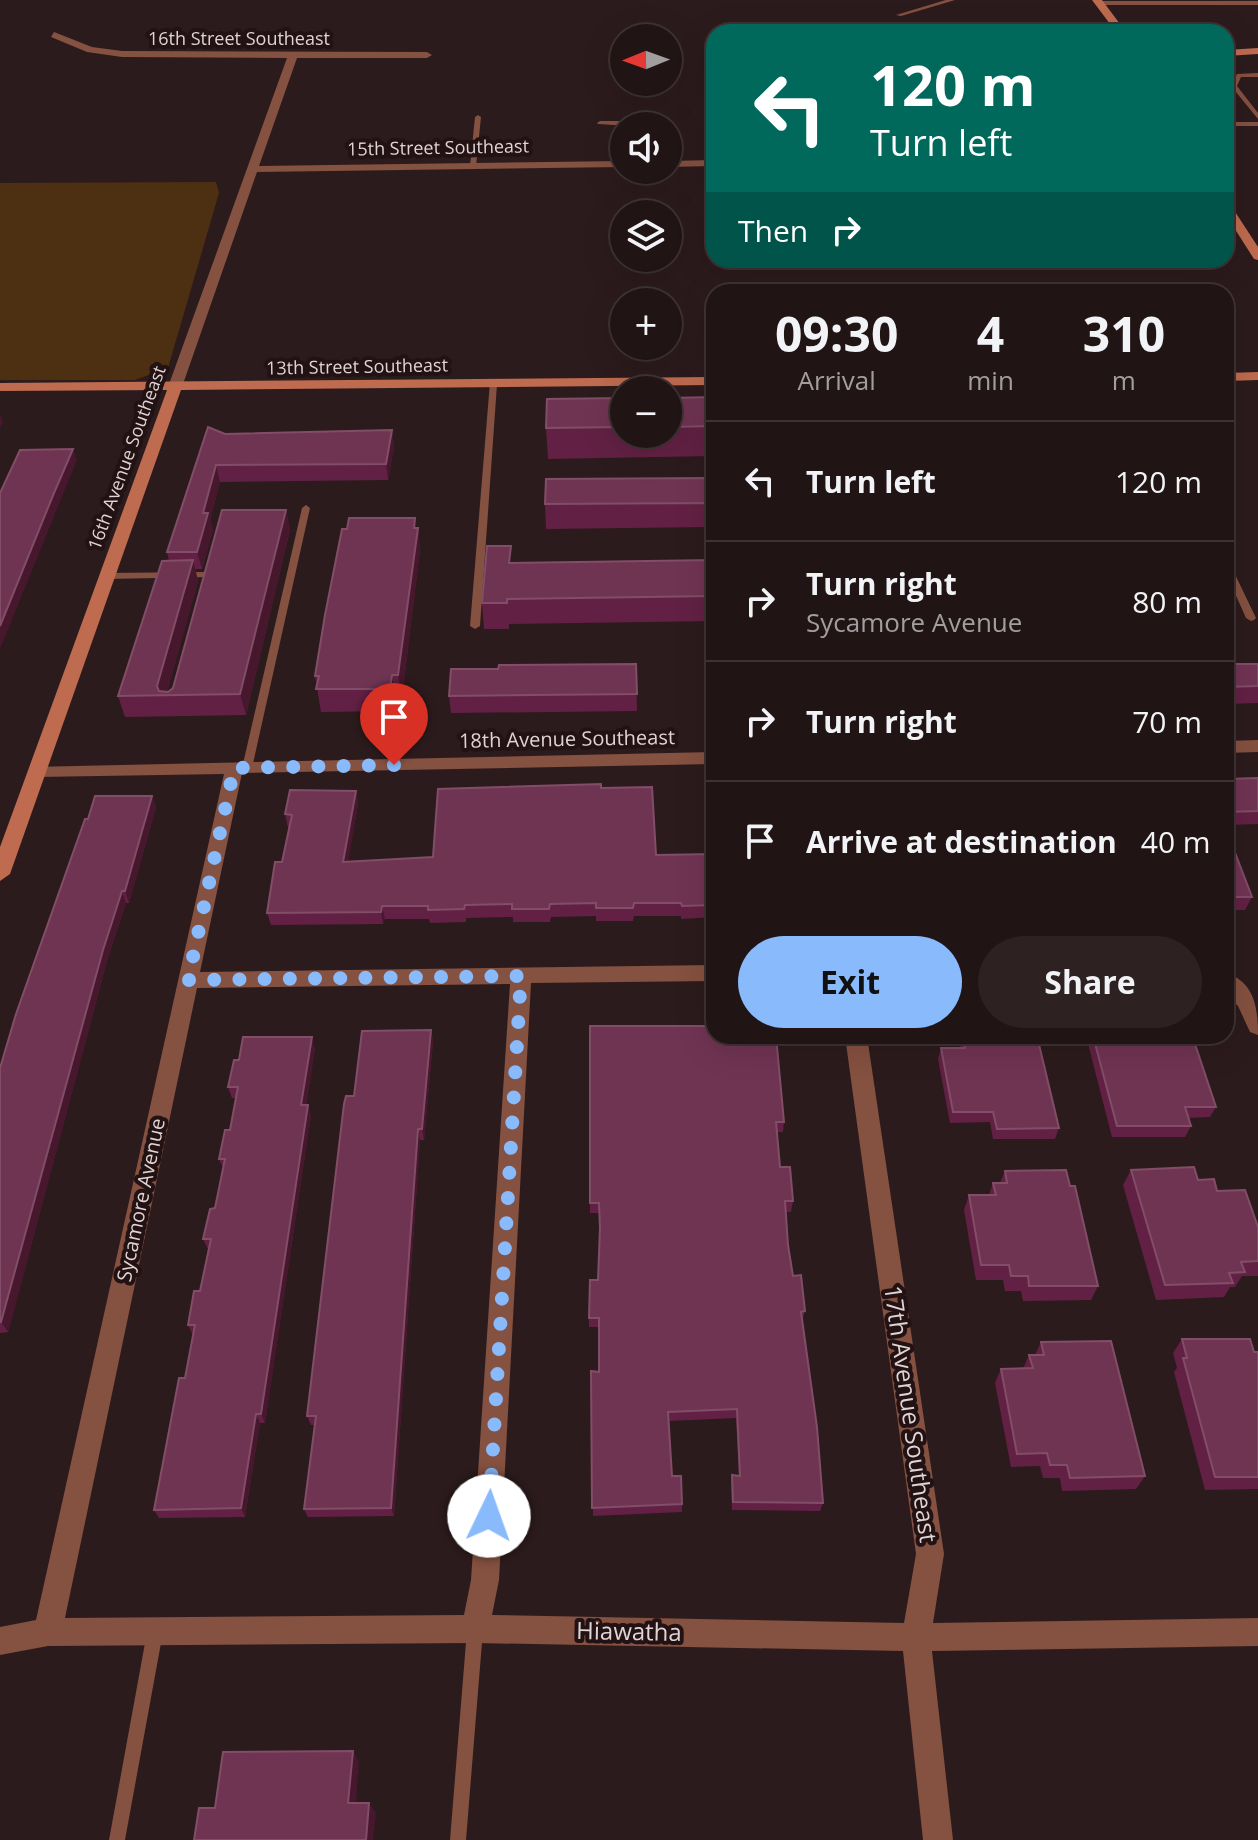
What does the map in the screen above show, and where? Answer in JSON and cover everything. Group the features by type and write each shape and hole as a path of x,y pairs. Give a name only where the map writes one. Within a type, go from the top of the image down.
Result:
{"street":[{"path":"1098,2 1115,24"},
{"name":"16th Street Southeast","path":"54,35 90,50 122,54 427,55"},
{"path":"1234,52 1258,51"},
{"name":"16th Avenue Southeast","path":"0,874 293,55"},
{"path":"682,164 706,163"},
{"name":"15th Street Southeast","path":"253,169 610,164"},
{"path":"1234,218 1258,256"},
{"path":"1234,377 1258,376"},
{"name":"13th Street Southeast","path":"0,387 706,381"},
{"path":"1234,747 1258,746"},
{"name":"18th Avenue Southeast","path":"37,771 706,758"},
{"name":"Sycamore Avenue","path":"48,1632 188,980 240,768"},
{"path":"188,980 706,973"},
{"path":"475,1629 485,1580 521,976"},
{"path":"1234,989 1246,1001 1258,1026"},
{"name":"17th Avenue Southeast","path":"857,1044 930,1554 916,1637 938,1840"},
{"name":"Hiawatha","path":"0,1641 48,1632 475,1629 916,1637 1258,1632"}],"lane":[{"path":"899,15 952,0"},
{"path":"1098,2 1258,3"},
{"path":"1258,75 1239,75 1234,86 1258,117"},
{"path":"473,166 478,117"},
{"path":"600,123 610,123"},
{"path":"1234,124 1258,124"},
{"path":"475,626 493,384"},
{"path":"240,768 306,508"},
{"path":"204,590 212,562"},
{"path":"105,576 208,575"},
{"path":"1234,581 1251,618"},
{"path":"458,1840 475,1629"},
{"path":"117,1840 155,1632"}],"shaded area":[{"path":"216,182 219,193 168,368 135,380 0,380 0,183"}],"building":[{"path":"706,397 706,426 682,427 682,398"},
{"path":"610,398 610,427 546,428 547,399"},
{"path":"208,427 225,434 392,430 386,464 216,465 203,513 208,513 197,552 167,552"},
{"path":"73,449 0,626 0,493 20,450"},
{"path":"706,478 706,503 545,504 546,479"},
{"path":"222,510 286,510 240,694 118,696 162,561 193,560 157,686 159,691 168,692 173,688"},
{"path":"349,518 415,518 414,528 418,528 398,675 392,675 390,689 316,689 319,676 315,676 325,615 342,529 347,529"},
{"path":"487,546 511,546 509,563 706,560 706,596 507,599 507,603 482,603"},
{"path":"636,664 637,694 449,696 451,669 498,669 499,665"},
{"path":"1234,664 1258,664 1258,686 1234,687"},
{"path":"1258,778 1258,811 1234,812 1234,779"},
{"path":"601,784 601,788 652,787 656,855 706,854 706,905 634,903 633,908 596,908 596,903 550,904 549,909 512,909 512,904 428,910 428,906 382,906 381,912 267,913 275,862 282,862 292,815 285,814 290,790 356,791 343,862 433,857 438,789"},
{"path":"95,796 152,796 125,891 122,891 103,950 0,1322 0,1068 16,1014"},
{"path":"1234,850 1252,897 1234,897"},
{"path":"590,1026 706,1026 706,1044 777,1044 784,1122 776,1122 780,1167 790,1167 793,1201 785,1201 788,1245 793,1276 801,1275 805,1311 801,1312 817,1427 823,1503 733,1502 732,1475 740,1476 737,1409 668,1412 672,1476 681,1476 682,1504 592,1508 591,1371 599,1372 599,1318 589,1318 590,1280 598,1280 600,1228 599,1203 590,1203"},
{"path":"431,1030 422,1129 418,1129 391,1508 304,1509 316,1416 307,1416 344,1104 346,1096 354,1096 362,1031"},
{"path":"243,1037 312,1037 301,1105 308,1105 261,1414 256,1414 241,1508 154,1510 179,1378 185,1378 195,1325 188,1325 194,1291 200,1291 211,1239 203,1239 210,1209 215,1208 225,1159 219,1159 225,1130 230,1130 238,1087 228,1087 234,1060 239,1060"},
{"path":"964,1044 1039,1044 1059,1128 997,1129 993,1112 953,1112 941,1048 965,1048"},
{"path":"1095,1044 1195,1044 1216,1107 1185,1107 1191,1126 1117,1126"},
{"path":"1194,1167 1198,1180 1214,1179 1217,1191 1245,1190 1258,1227 1258,1261 1241,1262 1245,1272 1229,1273 1233,1283 1165,1285 1131,1170"},
{"path":"1066,1170 1070,1186 1075,1186 1098,1286 1029,1286 1028,1276 1011,1276 1009,1265 981,1265 969,1195 996,1195 993,1183 1007,1183 1005,1171"},
{"path":"1182,1339 1250,1339 1254,1352 1258,1352 1258,1477 1215,1477 1183,1358 1187,1358"},
{"path":"1111,1341 1145,1476 1070,1478 1067,1465 1050,1465 1047,1453 1017,1454 1001,1369 1033,1368 1029,1355 1044,1355 1041,1342"},
{"path":"353,1751 348,1803 369,1803 366,1840 194,1840 199,1808 215,1808 223,1752"}],"route":[{"path":"394,765 234,768 188,980 521,976 489,1516"}]}
